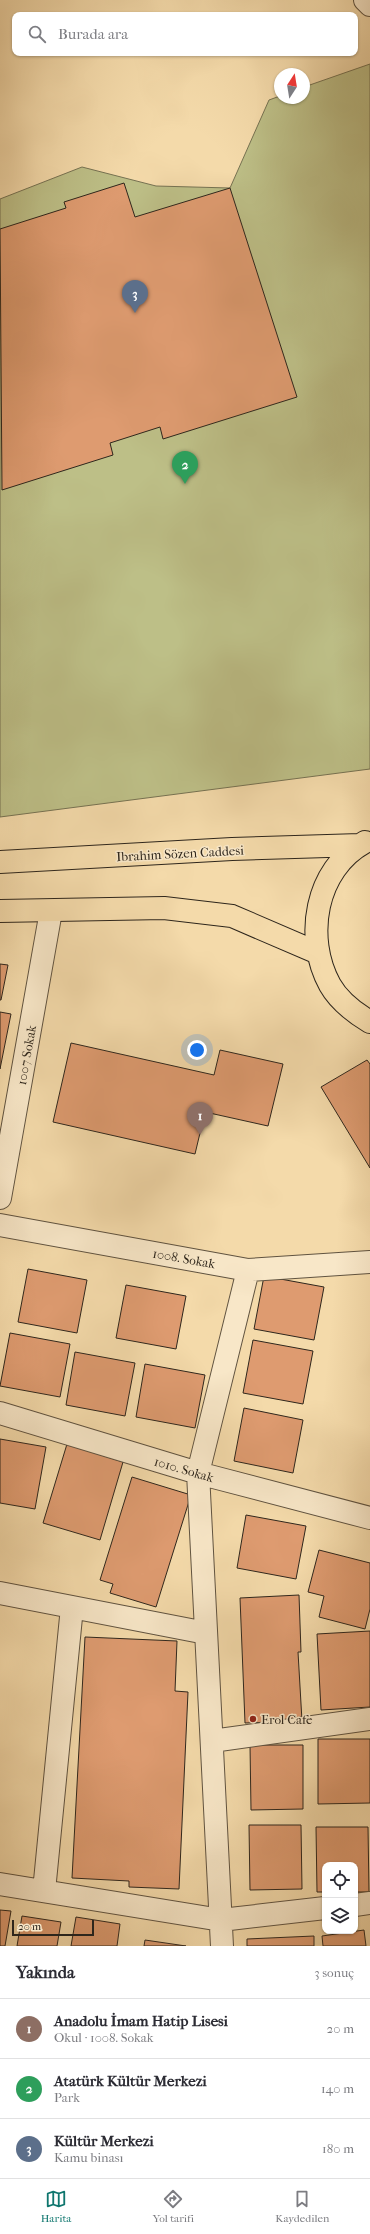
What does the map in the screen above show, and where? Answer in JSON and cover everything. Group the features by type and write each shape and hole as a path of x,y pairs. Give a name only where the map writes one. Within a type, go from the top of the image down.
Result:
{"main road":[{"name":"Ibrahim Sözen Caddesi","path":"0,862 365,842"},
{"path":"365,842 342,861 328,882 319,904 316,929 318,953 330,986 353,1012 370,1022"},
{"path":"0,911 164,908 232,916 318,953"}],"street":[{"path":"364,0 370,5"},
{"name":"1007 Sokak","path":"0,1198 51,911"},
{"name":"1008. Sokak","path":"0,1225 248,1270 370,1262"},
{"path":"222,1946 198,1473 248,1270"},
{"name":"1010. Sokak","path":"0,1413 198,1473 370,1518"},
{"path":"0,1593 206,1632"},
{"path":"44,1891 72,1607"},
{"path":"212,1741 370,1719"},
{"path":"0,1884 221,1920 322,1908"},
{"path":"358,1905 370,1903"}],"green space":[{"path":"370,64 370,769 0,817 0,199 82,167 156,186 230,188 269,100 274,98 274,104 310,104 310,85"}],"building":[{"path":"124,183 135,217 230,188 297,397 163,439 160,427 110,443 113,455 2,490 0,229 66,208 64,202"},
{"path":"0,964 8,965 1,1000 0,1000"},
{"path":"0,1012 11,1014 0,1069"},
{"path":"71,1043 214,1075 220,1050 283,1064 268,1126 205,1112 195,1154 53,1122"},
{"path":"367,1060 370,1064 370,1168 321,1087"},
{"path":"28,1269 87,1280 77,1333 18,1322"},
{"path":"264,1276 324,1287 314,1340 254,1329"},
{"path":"126,1285 186,1296 176,1349 116,1338"},
{"path":"10,1333 70,1344 60,1397 0,1386"},
{"path":"253,1340 313,1351 303,1404 243,1393"},
{"path":"75,1352 135,1363 125,1416 66,1405"},
{"path":"145,1364 205,1375 195,1428 136,1417"},
{"path":"244,1408 303,1420 293,1473 234,1461"},
{"path":"0,1439 46,1447 35,1509 0,1503"},
{"path":"67,1444 123,1462 100,1540 43,1523"},
{"path":"132,1477 191,1495 156,1607 110,1593 113,1584 100,1580"},
{"path":"246,1515 306,1526 296,1579 237,1568"},
{"path":"319,1550 370,1563 370,1609 365,1629 319,1617 324,1596 308,1592"},
{"path":"299,1595 301,1652 298,1652 302,1721 245,1723 240,1598"},
{"path":"370,1631 370,1707 321,1710 317,1634"},
{"path":"85,1637 177,1641 175,1691 188,1692 179,1889 129,1887 129,1881 72,1878"},
{"path":"318,1739 370,1739 370,1803 318,1804"},
{"path":"250,1745 303,1745 303,1809 251,1810"},
{"path":"249,1825 301,1825 302,1889 250,1890"},
{"path":"316,1827 368,1827 369,1892 358,1892 358,1862 322,1862 322,1892 317,1892"},
{"path":"0,1910 11,1911 5,1946 0,1946"},
{"path":"22,1916 61,1922 57,1946 17,1946"},
{"path":"76,1917 120,1924 117,1946 71,1946"},
{"path":"364,1930 366,1946 323,1946 322,1936 336,1934 358,1934 358,1931"},
{"path":"314,1936 314,1946 247,1946 247,1939"},
{"path":"145,1940 186,1946 144,1946"}],"place":[{"name":"Kültür Merkezi","path":"135,313"},
{"name":"Atatürk Kültür Merkezi","path":"185,484"},
{"name":"Anadolu İmam Hatip Lisesi","path":"200,1135"},
{"name":"Erol Cafe","path":"253,1719"}]}
